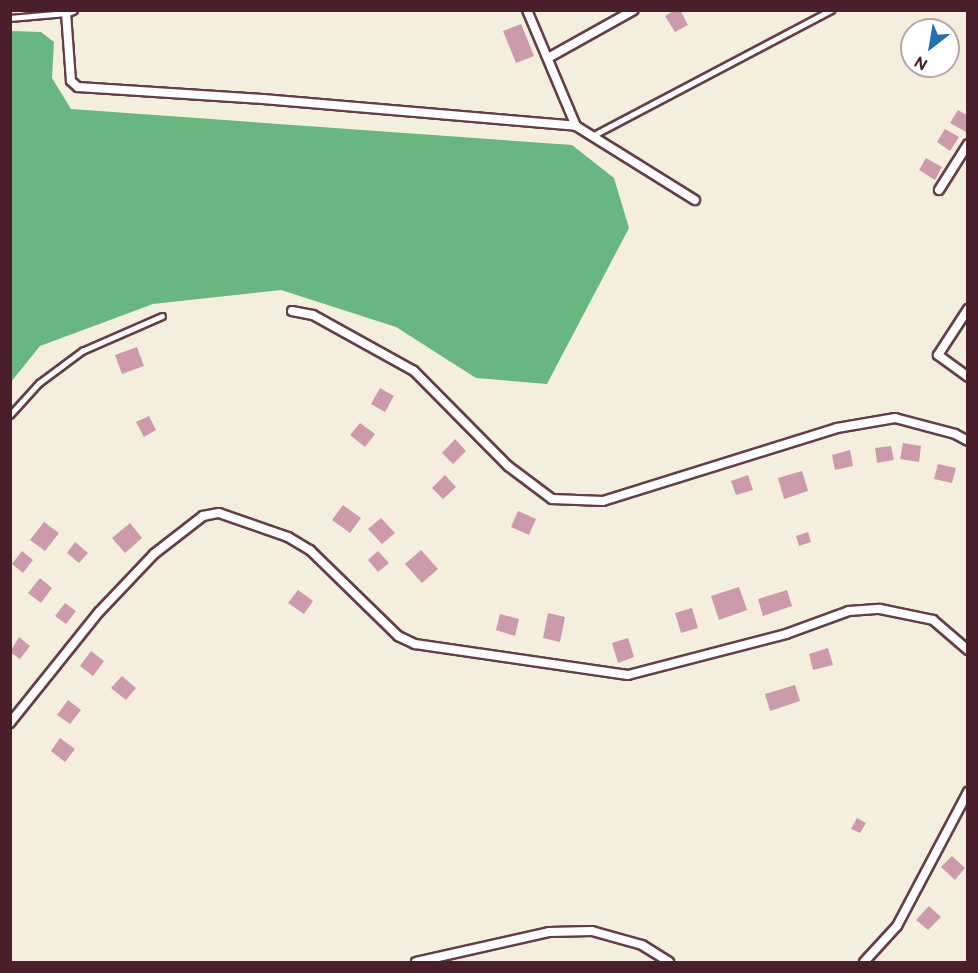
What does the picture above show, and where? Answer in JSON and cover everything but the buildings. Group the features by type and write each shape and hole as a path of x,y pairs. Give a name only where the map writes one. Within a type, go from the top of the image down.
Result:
{"street":[{"path":"527,10 576,126"},
{"path":"548,58 634,10"},
{"path":"69,12 71,81 78,87 263,99 576,126 594,135 695,200"},
{"path":"939,190 968,144"},
{"path":"968,309 938,355 968,377"},
{"path":"292,311 313,315 414,371 508,466 552,500 603,501 837,428 895,418 956,434 968,441"},
{"path":"10,723 99,612 154,554 203,516 219,513 288,537 310,550 398,636 415,644 627,675 786,634 849,611 880,609 933,620 968,650"},
{"path":"864,963 897,926 968,792"},
{"path":"416,963 549,932 592,931 642,945 669,963"}],"lane":[{"path":"594,135 831,10"},
{"path":"10,18 69,12"},
{"path":"10,415 39,383 82,351 162,316"}],"green space":[{"path":"11,31 41,32 54,42 52,78 71,109 572,145 614,178 629,228 547,384 476,378 396,327 281,290 153,304 40,346 11,382"}]}
